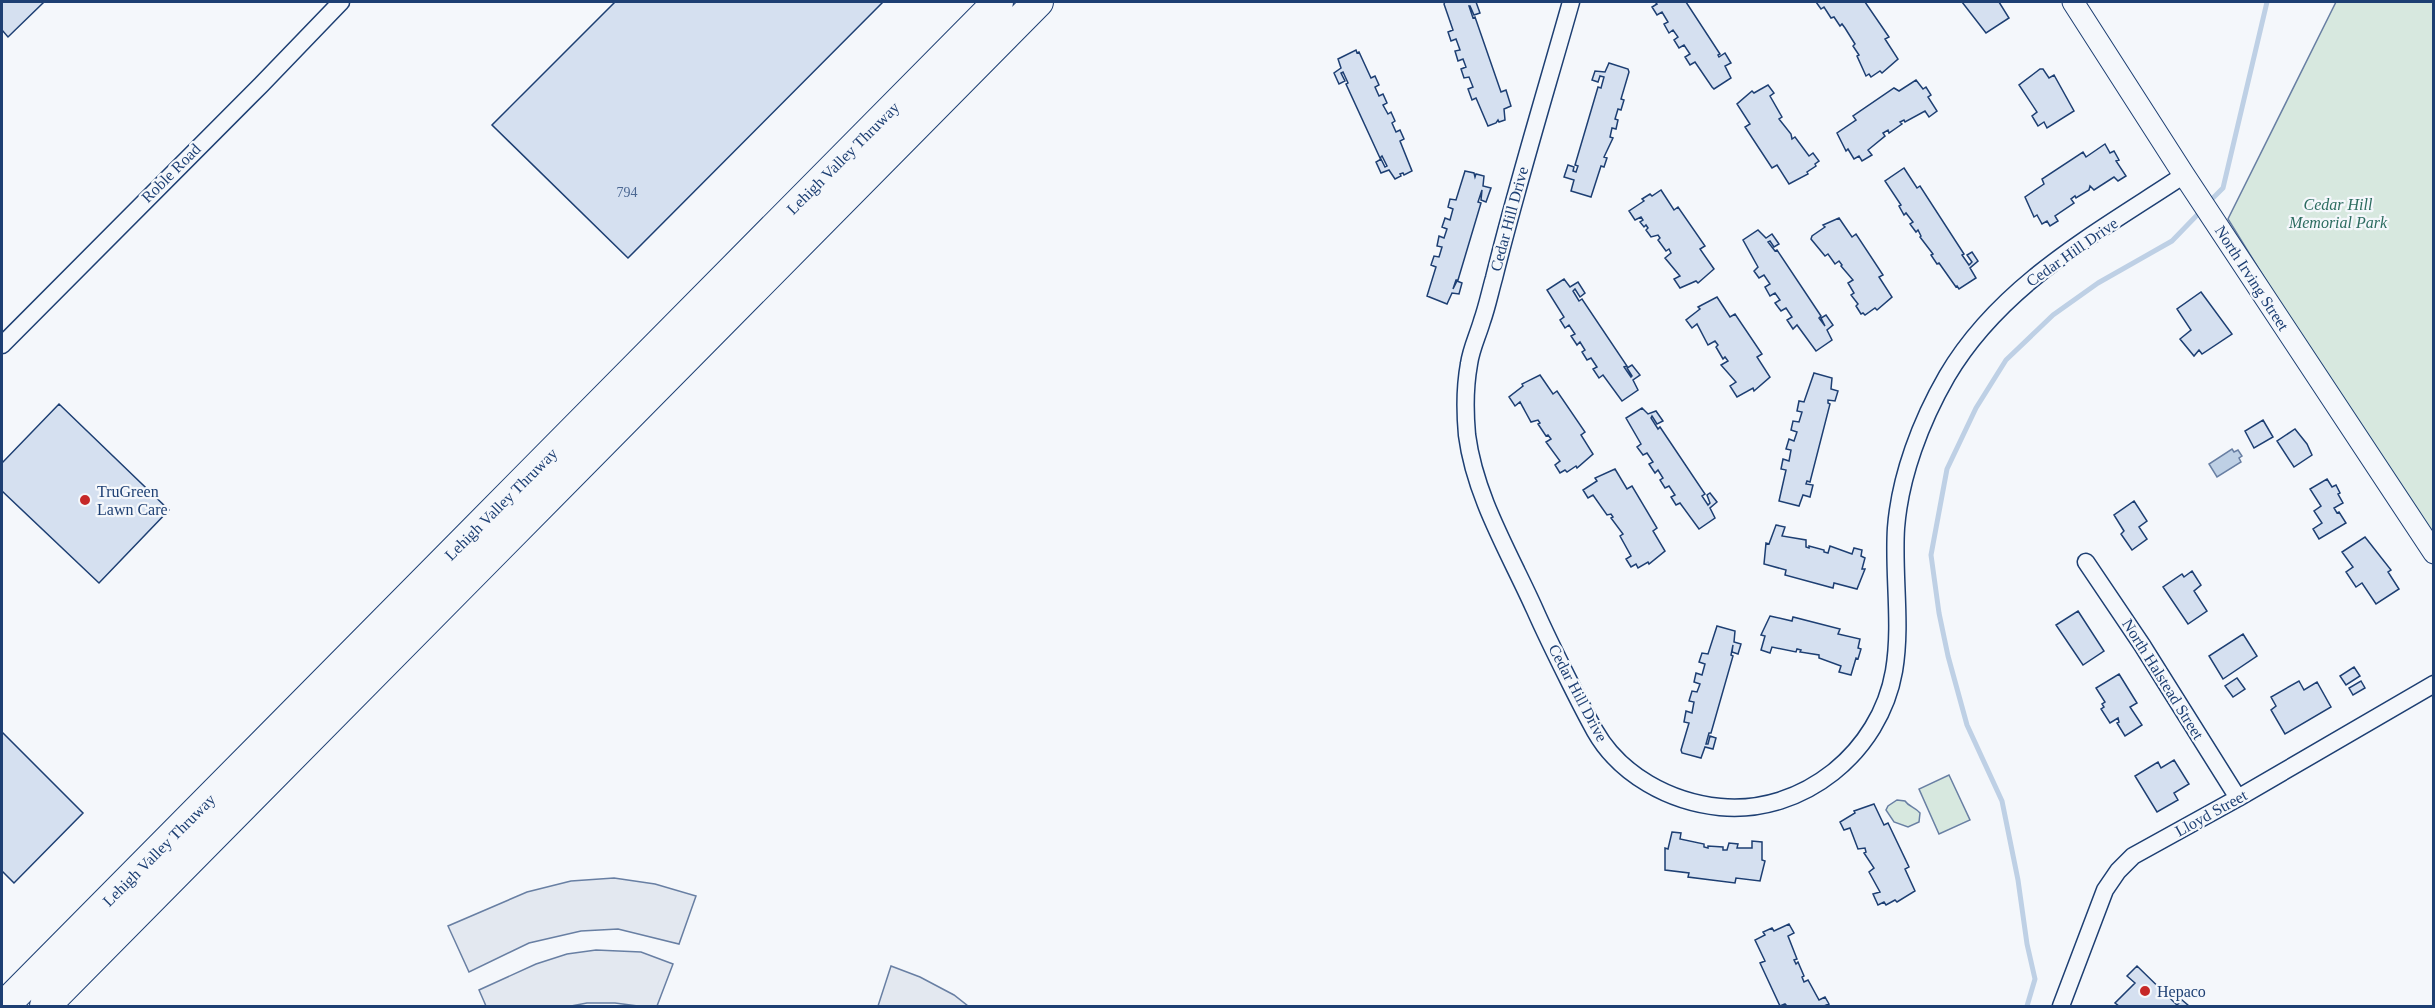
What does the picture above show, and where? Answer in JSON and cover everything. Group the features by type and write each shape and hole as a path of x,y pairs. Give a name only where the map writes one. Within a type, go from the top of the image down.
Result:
{"highway":[{"name":"Lehigh Valley Thruway","path":"4,1006 998,2"},
{"name":"Lehigh Valley Thruway","path":"45,1006 1038,2"}],"street":[{"name":"Roble Road","path":"2,345 341,2"},
{"name":"Cedar Hill Drive","path":"1571,2 1469,361 1467,436 1482,493 1541,624 1596,734 1614,756 1649,785 1697,804 1725,808 1748,807 1792,796 1818,784 1841,767 1860,746 1886,702 1894,673 1897,639 1896,527 1906,476 1920,431 1949,373 1993,314 2024,285 2052,263 2184,175"},
{"name":"North Irving Street","path":"2073,2 2433,553"},
{"name":"North Halstead Street","path":"2086,562 2142,645 2238,798"},
{"name":"Lloyd Street","path":"2061,1006 2105,890 2118,871 2133,856 2238,798 2433,684"}],"green space":[{"name":"Cedar Hill Memorial Park","path":"2336,2 2433,2 2433,537 2295,327 2228,219"},
{"path":"1949,775 1970,820 1939,834 1919,789"},
{"path":"1897,800 1905,801 1920,813 1919,822 1908,827 1894,822 1886,810"}],"shaded area":[{"path":"614,878 655,884 696,896 679,944 618,929 581,931 529,943 469,972 448,926 527,892 571,881"},
{"path":"596,950 641,952 673,964 657,1006 587,1003 571,1006 486,1006 479,990 536,964 567,954"},
{"path":"891,966 920,977 954,995 968,1006 878,1006"}],"water":[{"path":"2232,449 2234,452 2238,450 2242,456 2239,458 2241,462 2217,477 2209,464"}],"building":[{"path":"2,2 44,2 8,37 2,30"},
{"path":"615,2 883,2 628,258 492,125"},
{"path":"1445,2 1476,2 1480,13 1474,15 1469,6 1473,18 1475,17 1501,92 1506,90 1511,106 1504,109 1505,120 1499,122 1498,120 1488,126 1476,98 1472,100 1468,89 1473,87 1469,77 1464,78 1461,69 1466,67 1463,59 1458,61 1455,51 1460,50 1456,39 1451,41 1448,32 1453,30"},
{"path":"1655,2 1686,2 1720,54 1719,57 1725,53 1731,63 1725,66 1731,78 1714,89 1695,62 1690,65 1685,57 1690,54 1684,45 1679,48 1674,40 1678,37 1673,30 1669,33 1664,24 1668,22 1662,12 1657,15 1652,7 1657,4"},
{"path":"1816,2 1865,2 1889,37 1885,39 1898,59 1882,73 1880,71 1871,77 1869,74 1866,76 1857,56 1859,55 1853,46 1855,44 1845,28 1842,24 1840,26 1834,17 1831,18 1824,7 1821,9"},
{"path":"1962,2 1999,2 2009,18 1986,33"},
{"path":"1356,50 1371,78 1375,76 1379,85 1375,87 1379,96 1383,94 1387,103 1383,105 1388,114 1391,112 1396,132 1400,130 1404,139 1400,141 1412,171 1404,175 1400,174 1401,176 1395,179 1389,170 1381,173 1376,162 1381,159 1385,167 1387,166 1382,156 1380,158 1346,84 1348,83 1343,72 1341,73 1345,81 1339,84 1334,73 1341,68 1338,59"},
{"path":"1609,63 1628,69 1629,72 1621,99 1624,100 1615,119 1618,120 1616,129 1612,128 1610,137 1613,138 1604,157 1607,158 1604,167 1601,166 1591,197 1571,191 1574,180 1564,177 1568,165 1574,167 1573,171 1576,172 1578,166 1575,165 1598,87 1601,88 1604,77 1600,76 1598,82 1592,80 1595,71 1605,72"},
{"path":"2043,69 2049,78 2054,75 2074,111 2047,128 2044,122 2038,126 2032,116 2037,112 2019,85"},
{"path":"1916,80 1923,89 1926,87 1931,95 1928,97 1937,111 1929,117 1925,111 1905,122 1904,120 1900,122 1902,124 1889,133 1888,130 1883,133 1885,136 1868,150 1872,155 1862,161 1859,156 1854,159 1848,149 1846,151 1837,133 1856,120 1853,116 1894,88 1899,91"},
{"path":"1768,85 1774,93 1770,96 1782,117 1779,119 1791,134 1792,139 1795,137 1809,156 1813,153 1819,161 1807,172 1808,174 1789,184 1777,165 1772,168 1745,127 1750,124 1737,104 1752,91 1754,93"},
{"path":"2105,144 2110,153 2114,151 2119,160 2116,161 2126,176 2118,181 2114,177 2094,190 2090,186 2089,190 2071,199 2074,203 2055,216 2058,221 2050,226 2047,221 2042,224 2037,215 2034,217 2025,197 2044,184 2042,179 2083,152 2086,157"},
{"path":"1904,168 1917,188 1920,186 1969,265 1972,262 1967,255 1972,252 1978,261 1970,268 1976,278 1959,289 1939,263 1937,264 1918,230 1916,232 1910,224 1913,222 1906,213 1904,215 1899,206 1901,205 1885,181"},
{"path":"1465,171 1474,173 1475,177 1476,174 1484,176 1483,186 1491,188 1486,202 1481,200 1482,190 1478,202 1481,203 1458,280 1456,280 1453,289 1457,281 1462,283 1459,294 1452,293 1447,304 1427,296 1436,267 1431,265 1434,256 1439,257 1442,247 1437,246 1439,236 1444,238 1447,229 1442,227 1445,218 1450,220 1453,209 1448,207 1450,199 1456,200"},
{"path":"1661,190 1674,210 1678,207 1705,246 1700,249 1714,269 1698,283 1696,281 1680,288 1674,279 1680,276 1665,258 1671,253 1669,249 1666,251 1658,240 1660,238 1658,235 1651,237 1646,230 1648,228 1646,225 1644,227 1640,222 1643,220 1641,217 1635,220 1629,211 1644,201 1642,199"},
{"path":"1839,218 1852,237 1856,234 1883,275 1879,277 1892,297 1877,310 1875,308 1865,315 1861,314 1856,306 1858,304 1851,295 1854,293 1848,283 1853,280 1839,261 1835,264 1828,254 1825,256 1811,239 1825,227 1823,225"},
{"path":"1758,230 1766,238 1772,234 1779,244 1774,247 1770,241 1768,242 1775,251 1777,250 1821,316 1819,318 1825,326 1821,318 1826,315 1833,325 1827,330 1832,340 1816,351 1797,325 1793,329 1787,320 1792,317 1786,308 1781,311 1775,303 1780,300 1775,293 1770,296 1765,287 1770,284 1764,275 1759,278 1754,271 1758,267 1743,240"},
{"path":"1564,279 1570,287 1578,282 1585,293 1580,297 1575,289 1573,291 1579,301 1582,299 1627,366 1624,367 1631,377 1627,368 1632,365 1640,375 1633,380 1638,390 1622,401 1603,375 1599,378 1593,369 1597,367 1591,358 1587,360 1580,342 1577,345 1571,336 1575,334 1569,325 1565,328 1560,320 1564,317 1547,290"},
{"path":"2201,292 2232,334 2202,354 2199,350 2194,356 2180,339 2191,330 2177,309"},
{"path":"1717,297 1730,317 1735,314 1762,354 1757,357 1770,377 1754,391 1753,388 1737,397 1730,386 1736,382 1721,365 1728,361 1725,357 1723,359 1716,347 1718,345 1715,341 1708,345 1697,324 1692,328 1686,320 1700,309 1698,307"},
{"path":"1814,373 1832,378 1831,389 1838,391 1835,401 1828,400 1830,404 1810,482 1807,481 1806,484 1813,485 1810,497 1803,495 1799,506 1779,501 1786,470 1781,469 1783,459 1789,461 1791,450 1786,449 1789,439 1794,441 1797,432 1791,430 1793,421 1799,422 1802,412 1797,411 1799,401 1804,402"},
{"path":"1540,375 1553,394 1557,391 1585,432 1581,435 1593,454 1577,468 1576,466 1567,472 1565,470 1560,473 1555,465 1560,461 1546,442 1551,439 1548,435 1546,436 1538,420 1531,422 1520,402 1515,406 1509,397 1523,386 1522,384"},
{"name":"TruGreen Lawn Care","path":"59,404 169,510 99,583 2,491 2,463"},
{"path":"1642,408 1648,414 1656,411 1663,421 1657,424 1652,416 1651,418 1658,429 1660,427 1705,494 1702,496 1708,505 1710,503 1707,495 1710,493 1717,502 1710,508 1715,518 1699,529 1680,503 1676,505 1671,497 1675,495 1669,486 1665,488 1658,470 1655,473 1649,464 1653,462 1647,453 1643,455 1637,447 1641,444 1626,418"},
{"path":"2263,420 2273,437 2254,448 2245,431"},
{"path":"2295,429 2307,444 2312,455 2294,467 2277,441"},
{"path":"1615,469 1627,489 1632,486 1657,528 1653,531 1665,551 1649,564 1648,562 1638,568 1636,564 1631,567 1626,559 1631,556 1620,536 1623,534 1611,518 1613,517 1611,514 1607,515 1593,495 1588,498 1583,490 1597,481 1595,478"},
{"path":"2327,479 2332,487 2336,485 2340,493 2338,494 2343,503 2334,508 2346,523 2319,539 2313,529 2322,523 2314,511 2321,506 2310,489"},
{"path":"2134,501 2147,521 2139,527 2147,539 2132,550 2121,534 2124,531 2114,515"},
{"path":"1776,525 1785,527 1782,536 1806,540 1806,547 1809,548 1809,546 1828,553 1830,546 1852,554 1854,548 1862,550 1861,556 1865,558 1862,569 1865,569 1857,589 1834,583 1833,588 1785,575 1786,570 1764,564 1766,543 1769,544"},
{"path":"2365,537 2391,570 2388,572 2399,589 2376,604 2362,583 2356,587 2346,572 2353,567 2342,552"},
{"path":"2192,571 2201,585 2194,591 2207,611 2188,624 2163,587 2182,574 2184,577"},
{"path":"2078,611 2104,651 2083,665 2056,625"},
{"path":"1770,616 1792,621 1793,617 1840,629 1838,634 1860,639 1858,648 1861,649 1851,675 1839,672 1841,666 1819,658 1819,655 1800,652 1801,650 1797,649 1796,652 1772,647 1770,653 1761,650 1765,636 1761,635"},
{"path":"1717,626 1735,631 1734,642 1741,644 1738,654 1732,652 1733,645 1731,655 1733,656 1706,744 1710,736 1716,738 1713,749 1705,747 1701,758 1682,753 1689,723 1684,722 1686,711 1692,713 1694,702 1689,701 1692,691 1697,692 1700,684 1694,682 1696,673 1702,675 1705,664 1699,662 1702,653 1708,654"},
{"path":"2243,634 2257,656 2223,679 2209,656"},
{"path":"2354,667 2360,676 2346,685 2340,676"},
{"path":"2119,674 2137,703 2130,707 2142,725 2125,736 2117,723 2118,718 2110,723 2101,709 2105,702 2096,688"},
{"path":"2237,678 2245,689 2233,697 2225,686"},
{"path":"2299,681 2304,690 2317,682 2331,707 2285,734 2271,710 2276,706 2271,697"},
{"path":"2361,681 2365,688 2353,695 2349,688"},
{"path":"2,732 83,813 14,883 2,871"},
{"path":"2174,760 2189,784 2174,793 2178,800 2157,812 2135,776 2158,762 2161,768"},
{"path":"1874,804 1884,825 1888,823 1909,867 1905,869 1915,891 1897,902 1895,900 1886,905 1884,902 1878,905 1873,894 1880,892 1869,872 1874,868 1864,853 1865,848 1858,849 1850,828 1844,830 1840,822 1855,813 1854,811"},
{"path":"1672,832 1681,833 1680,839 1704,844 1704,847 1708,848 1708,846 1723,847 1723,850 1727,850 1729,843 1738,844 1737,848 1752,848 1752,841 1762,842 1762,860 1765,861 1760,881 1736,878 1735,883 1688,877 1689,873 1665,870 1665,848 1668,849"},
{"path":"1789,924 1794,933 1788,936 1797,959 1794,960 1796,964 1798,962 1804,982 1808,980 1819,1000 1825,997 1829,1004 1780,1006 1760,963 1765,961 1755,940 1765,935 1763,932 1772,928 1774,931"},
{"name":"Hepaco","path":"2137,966 2177,1005 2182,1000 2189,1006 2119,1006 2115,1003 2135,983 2127,976"}],"waterway":[{"path":"2209,202 2223,188 2267,2"},
{"path":"2027,1006 2035,979 2002,801 1967,725 1939,613 1931,555 1947,469 1976,408 2006,360 2053,315 2098,283 2172,241 2201,211"}],"place":[{"name":"TruGreen Lawn Care","path":"85,500"},
{"name":"Hepaco","path":"2145,991"}]}
